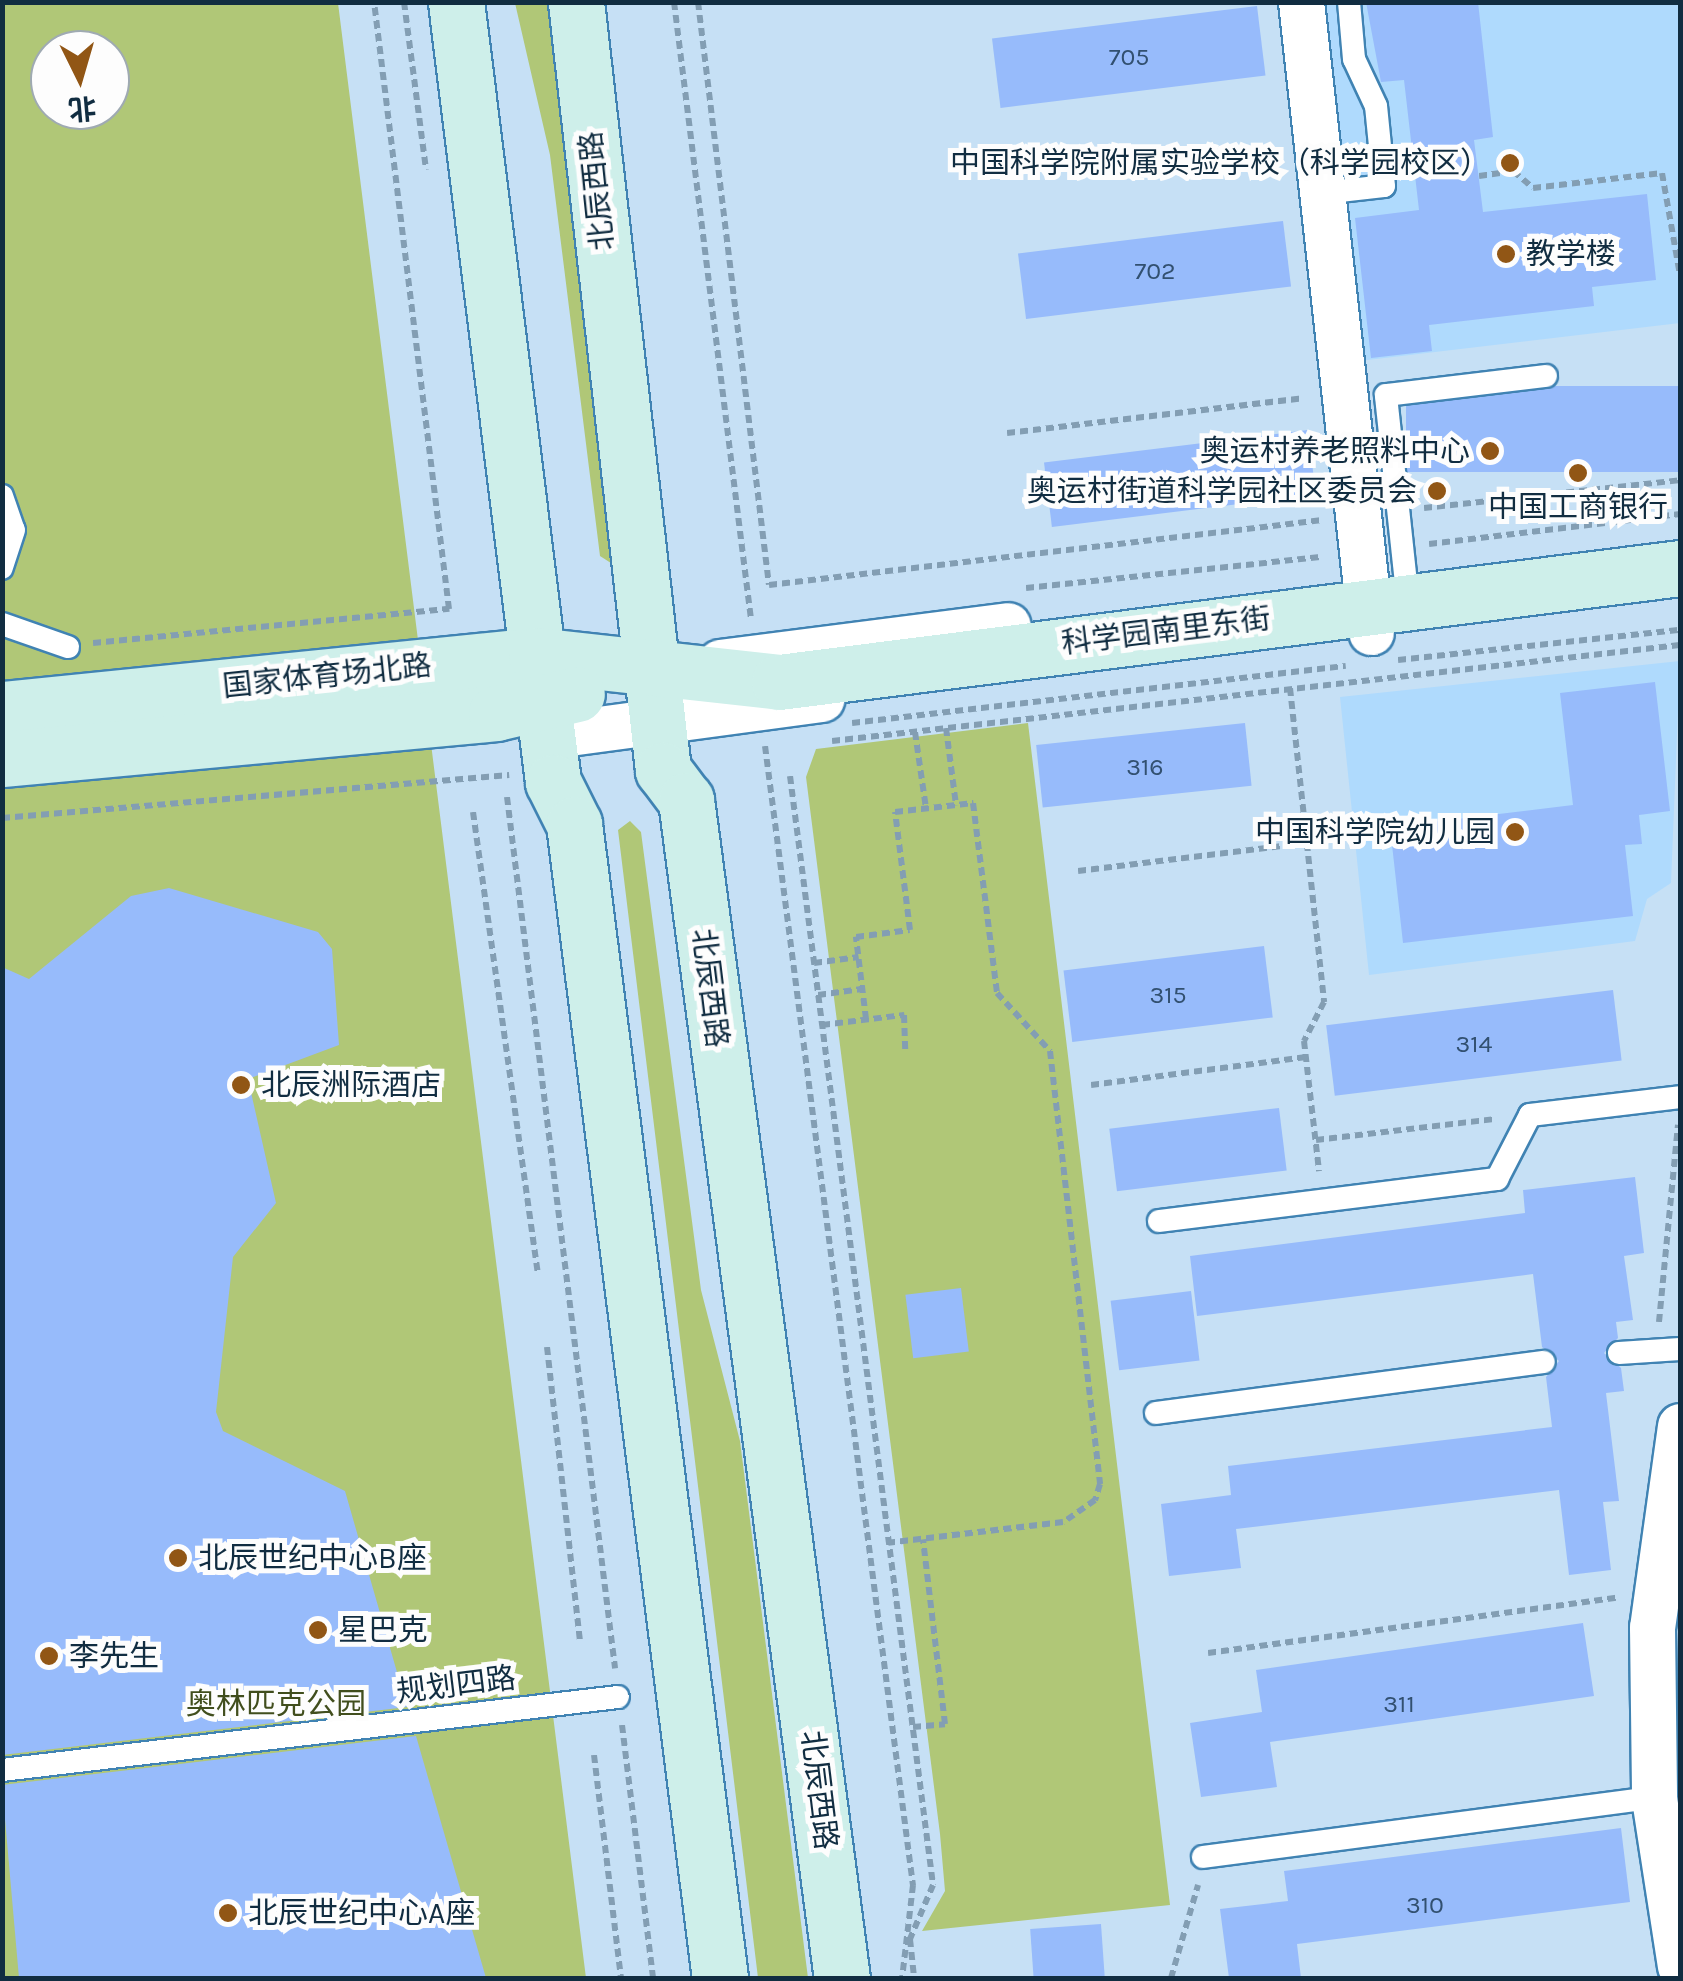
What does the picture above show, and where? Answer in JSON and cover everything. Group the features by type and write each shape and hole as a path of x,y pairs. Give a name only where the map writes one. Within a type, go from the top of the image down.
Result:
{"main road":[{"path":"456,2 533,707 553,782 574,824 720,1978"},
{"name":"北辰西路","path":"576,2 663,770 686,800 842,1978"},
{"name":"科学园南里东街","path":"654,696 779,682 1377,581 1680,568"},
{"path":"533,707 654,696"},
{"name":"国家体育场北路","path":"2,708 533,707"},
{"name":"国家体育场北路","path":"2,758 533,707"}],"street":[{"path":"1301,2 1344,392 1377,581"},
{"path":"1377,581 1680,545"},
{"path":"1377,581 1680,594"},
{"path":"1680,1426 1652,1626 1654,1798 1680,1966"}],"lane":[{"path":"1322,193 1384,186 1376,106 1354,59 1348,2"},
{"path":"1377,581 1386,395 1546,376"},
{"path":"2,496 14,530 2,568"},
{"path":"2,624 74,646"},
{"path":"1159,1221 1497,1179 1530,1115 1680,1096"},
{"path":"1619,1353 1680,1349"},
{"path":"1156,1412 1544,1362"},
{"name":"规划四路","path":"2,1770 618,1697"},
{"path":"1202,1857 1654,1798"}],"path":[{"path":"74,646 449,609 374,2"},
{"path":"404,2 427,177"},
{"path":"674,2 753,640"},
{"path":"698,2 769,586"},
{"path":"1479,176 1513,171 1532,188 1662,173 1680,274"},
{"path":"1007,433 1344,392"},
{"path":"758,592 769,586 1377,581 1680,480"},
{"path":"1018,589 1377,581 1680,514"},
{"path":"736,622 770,618"},
{"path":"825,742 1680,645"},
{"path":"1290,688 1324,1002 1308,1020 1306,1057 1322,1202"},
{"path":"533,707 506,788 653,1978"},
{"path":"946,728 956,805"},
{"path":"916,732 926,808"},
{"path":"764,738 913,1885 902,1978"},
{"path":"790,776 934,1885 910,1939 914,1978"},
{"path":"866,1020 856,937 910,930 895,812 973,804 997,993 1050,1051 1100,1484 1095,1500 1063,1522 888,1543"},
{"path":"473,812 538,1274"},
{"path":"1078,871 1307,843"},
{"path":"814,963 859,957"},
{"path":"818,995 862,989"},
{"path":"822,1025 904,1016 905,1051"},
{"path":"1091,1085 1306,1057"},
{"path":"1316,1140 1530,1115"},
{"path":"547,1346 580,1642"},
{"path":"913,1727 945,1724 923,1539"},
{"path":"1208,1653 1632,1596"},
{"path":"594,1754 622,1978"},
{"path":"1171,1978 1202,1857"}],"shaded area":[{"name":"中国科学院附属实验学校（科学园校区）","path":"1322,3 1680,3 1680,323 1359,361"},
{"name":"中国科学院幼儿园","path":"1680,661 1671,883 1647,899 1635,941 1369,975 1340,697"}],"green space":[{"name":"奥林匹克公园","path":"3,3 338,3 586,1978 3,1978"},
{"path":"515,3 558,3 614,565 600,556 550,155"},
{"path":"1028,723 1170,1905 922,1931 945,1891 940,1834 806,777 816,749"},
{"path":"630,821 641,832 701,1290 740,1441 808,1978 758,1978 618,830"}],"building":[{"name":"教学楼","path":"1366,2 1478,2 1493,137 1474,140 1483,212 1647,194 1656,280 1592,287 1594,306 1429,325 1432,351 1371,358 1355,218 1419,210 1404,80 1381,82"},
{"path":"1257,6 1266,75 1001,108 992,39"},
{"path":"1283,221 1291,287 1026,319 1018,254"},
{"path":"1406,386 1680,386 1680,472 1406,472"},
{"path":"1308,430 1316,495 1052,527 1044,462"},
{"path":"1655,682 1670,811 1639,815 1642,844 1625,845 1633,916 1403,943 1390,827 1573,805 1560,693"},
{"path":"1245,723 1252,786 1043,808 1036,745"},
{"path":"169,888 318,932 332,949 339,1045 248,1079 276,1203 233,1257 216,1412 223,1431 345,1491 407,1707 2,1755 2,967 29,979 131,896"},
{"path":"1264,946 1273,1017 1072,1042 1064,971"},
{"path":"1613,990 1622,1060 1335,1096 1326,1025"},
{"path":"1279,1108 1287,1171 1117,1191 1109,1129"},
{"path":"1635,1177 1644,1253 1624,1256 1633,1320 1616,1322 1618,1338 1604,1353 1621,1368 1624,1391 1606,1393 1619,1501 1603,1502 1611,1570 1569,1575 1559,1490 1236,1529 1241,1568 1169,1576 1161,1504 1231,1495 1228,1466 1552,1427 1546,1377 1559,1361 1542,1347 1533,1274 1197,1316 1190,1256 1525,1213 1523,1190"},
{"path":"961,1288 969,1352 913,1358 905,1295"},
{"path":"1191,1291 1200,1360 1119,1370 1111,1301"},
{"path":"1583,1623 1594,1696 1270,1742 1277,1787 1201,1797 1190,1723 1262,1712 1256,1670"},
{"path":"416,1736 486,1978 19,1978 2,1785"},
{"path":"1621,1828 1630,1902 1297,1944 1301,1978 1229,1978 1220,1909 1288,1901 1284,1871"},
{"path":"1101,1924 1105,1978 1034,1978 1030,1929"}],"place":[{"name":"中国科学院附属实验学校（科学园校区）","path":"1510,163"},
{"name":"教学楼","path":"1506,254"},
{"name":"奥运村养老照料中心","path":"1490,451"},
{"name":"中国工商银行","path":"1578,473"},
{"name":"奥运村街道科学园社区委员会","path":"1437,491"},
{"name":"中国科学院幼儿园","path":"1515,832"},
{"name":"北辰洲际酒店","path":"241,1085"},
{"name":"北辰世纪中心B座","path":"178,1558"},
{"name":"星巴克","path":"318,1630"},
{"name":"李先生","path":"49,1656"},
{"name":"北辰世纪中心A座","path":"228,1913"}]}
